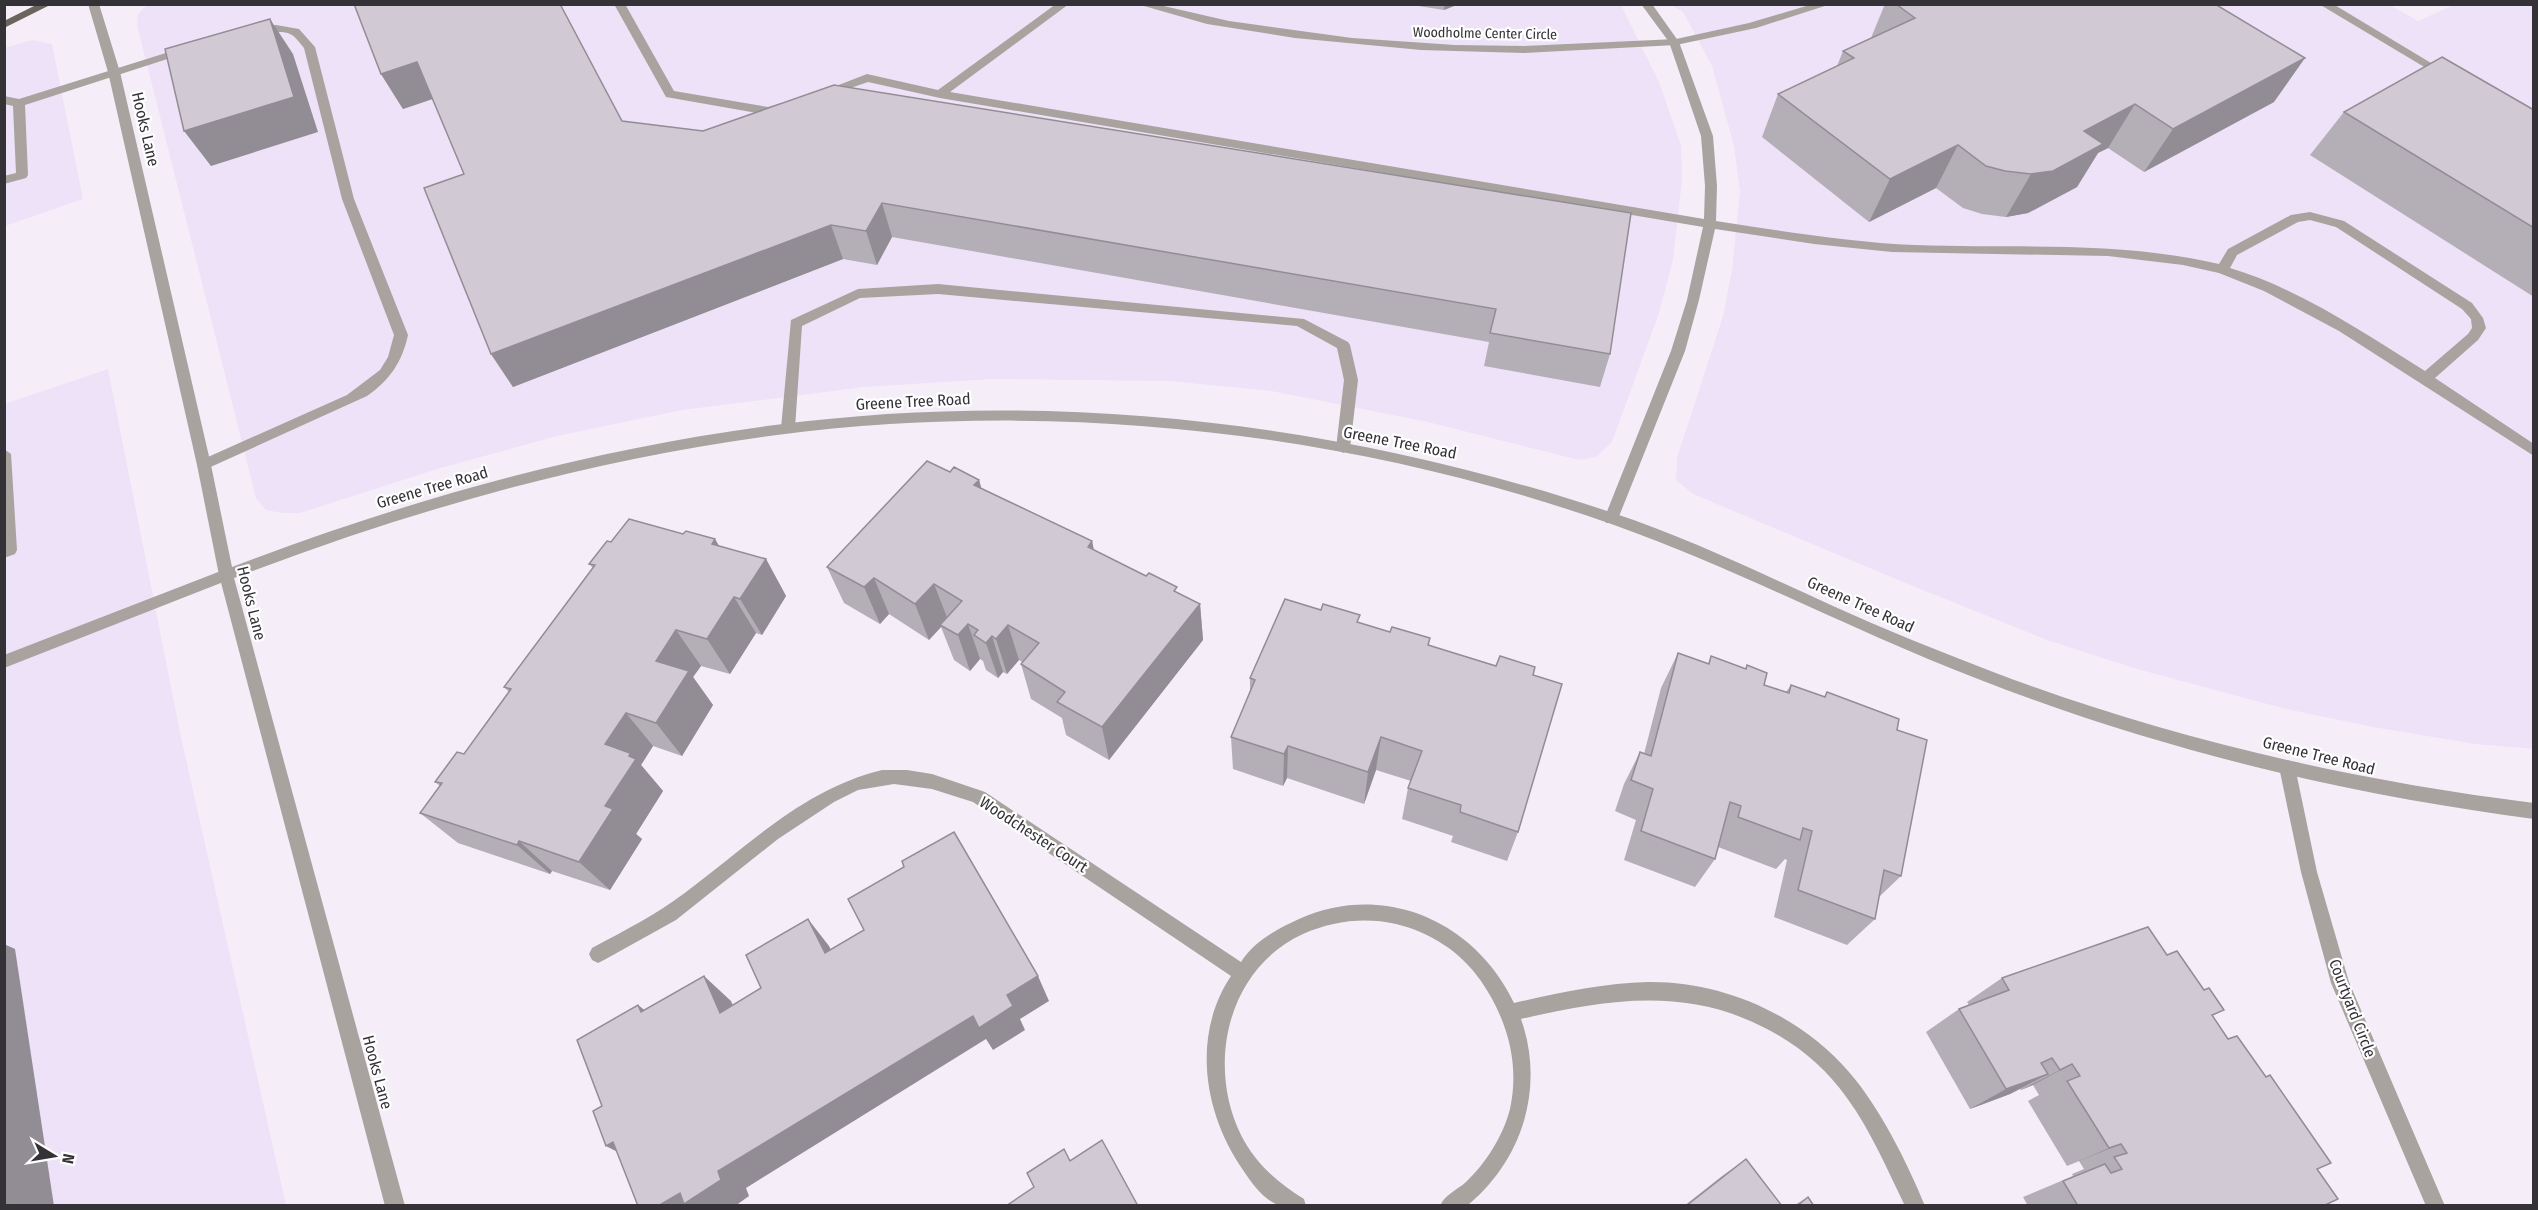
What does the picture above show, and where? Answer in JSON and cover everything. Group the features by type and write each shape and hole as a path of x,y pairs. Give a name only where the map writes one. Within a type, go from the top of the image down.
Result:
{"main road":[{"path":"4,24 47,4"}],"street":[{"name":"Hooks Lane","path":"93,4 114,72 204,465 226,575 395,1206"},
{"path":"619,4 670,94 768,111 795,102"},
{"path":"940,94 1064,4"},
{"name":"Woodholme Center Circle","path":"1142,4 1171,14 1215,22 1378,45 1462,50 1538,51 1674,42 1737,30 1826,4"},
{"path":"1611,519 1678,351 1693,300 1710,224 1711,186 1707,136 1674,42 1646,4"},
{"path":"2324,4 2458,82"},
{"path":"204,465 352,399 374,385 390,370 398,355 401,335 348,199 309,47 295,31 276,28 247,32"},
{"path":"4,100 19,103 195,47"},
{"path":"816,95 867,78 940,94 1710,224 1806,238 1915,249 2073,248 2132,252 2178,259 2223,270 2276,291 2347,329 2426,378 2534,451"},
{"path":"4,180 22,175 19,103"},
{"path":"2223,270 2232,252 2295,218 2310,216 2340,224 2467,306 2477,318 2479,328 2474,337 2426,378"},
{"path":"788,428 796,323 858,294 938,289 1299,322 1343,345 1351,380 1343,448"},
{"name":"Greene Tree Road","path":"4,662 334,535 448,499 566,469 788,428 925,417 1050,416 1183,425 1257,434 1454,470 1522,489 1705,554 1874,630 2025,691 2287,767 2383,789 2534,811"},
{"path":"4,454 10,550 4,552"},
{"name":"Courtyard Circle","path":"2287,767 2309,872 2340,983 2436,1206"},
{"name":"Woodchester Court","path":"598,954 669,915 808,808 850,786 882,777 944,784 980,797 1242,973"},
{"path":"1297,1206 1276,1193 1258,1177 1242,1155 1223,1120 1216,1091 1214,1057 1217,1029 1229,995 1242,973 1270,944 1303,924 1333,914 1355,911 1404,917 1432,928 1461,946 1478,963 1498,991 1515,1028 1523,1068 1519,1110 1497,1161 1479,1183 1449,1206"},
{"path":"1510,1013 1587,995 1650,990 1714,996 1757,1011 1798,1036 1825,1059 1860,1100 1916,1206"}],"shaded area":[{"path":"148,4 1621,5 1659,82 1681,145 1682,180 1673,260 1659,313 1612,442 1596,457 1579,460 1428,422 1271,391 1170,381 992,379 864,387 682,410 557,436 437,469 300,513 282,513 266,510 256,498 137,25 138,14"},
{"path":"2388,4 2418,21 2454,5 2533,5 2533,749 2475,744 2373,727 2286,709 2137,669 2047,640 1903,582 1693,494 1676,480 1677,458 1723,316 1732,270 1740,191 1734,146 1712,66 1683,12 1671,5"},
{"path":"32,40 52,44 83,199 5,226 4,48"},
{"path":"108,369 181,737 286,1205 5,1205 4,404"}],"building":[{"path":"354,4 560,4 622,121 703,131 834,85 1631,213 1610,354 1490,333 1496,309 882,203 866,231 831,225 491,354 424,188 464,174 417,62 381,74"},
{"path":"1896,4 2215,4 2305,58 2173,129 2135,104 2084,131 2103,144 2053,171 2031,174 1986,166 1958,145 1890,179 1778,94 1854,58 1843,51 1915,18"},
{"path":"270,19 294,97 184,131 165,49"},
{"path":"2442,57 2534,110 2534,228 2344,112"},
{"path":"927,461 950,472 954,467 979,480 974,485 1092,541 1088,547 1146,576 1149,573 1177,587 1174,591 1200,604 1102,727 1057,702 1065,692 1021,664 1039,643 1008,625 996,639 992,636 986,643 974,635 978,630 968,624 958,635 940,625 962,601 934,584 915,604 874,578 864,587 827,567"},
{"path":"629,519 683,534 686,531 715,539 712,544 766,559 740,599 734,597 707,639 676,630 656,661 689,671 656,723 626,713 605,744 630,753 629,756 636,759 605,806 613,809 579,862 519,841 517,845 420,813 442,783 435,782 457,752 464,754 511,689 504,687 595,565 589,564 607,541 611,542"},
{"path":"1285,599 1321,610 1323,604 1360,615 1357,622 1390,632 1392,627 1430,638 1428,645 1496,666 1500,656 1535,667 1533,675 1562,684 1518,832 1460,812 1461,805 1408,788 1422,751 1381,737 1368,772 1288,746 1284,754 1231,737 1255,680 1250,678"},
{"path":"1678,653 1709,664 1711,656 1746,669 1747,665 1767,673 1764,685 1789,693 1791,685 1825,697 1827,692 1899,719 1897,730 1927,740 1901,876 1884,870 1875,919 1798,890 1812,831 1803,828 1800,840 1738,817 1741,806 1730,802 1715,859 1641,831 1653,789 1631,780 1640,752 1651,756"},
{"path":"954,832 1038,976 1007,995 1013,1006 979,1028 973,1016 718,1171 721,1180 684,1204 680,1193 658,1206 638,1206 613,1142 606,1146 593,1111 602,1106 577,1040 638,1005 641,1012 704,976 720,1013 761,988 746,955 808,919 825,953 864,930 848,899 904,867 902,861"},
{"path":"2148,927 2167,955 2177,951 2204,990 2209,988 2224,1010 2212,1015 2228,1039 2237,1036 2266,1077 2270,1075 2331,1163 2317,1169 2338,1199 2323,1206 2078,1206 2063,1181 2105,1164 2111,1173 2122,1169 2114,1157 2127,1153 2121,1144 2109,1148 2067,1081 2080,1076 2072,1064 2060,1070 2052,1058 2041,1063 2048,1074 2006,1089 1959,1009 2009,990 2002,978"},
{"path":"1102,1140 1138,1206 1006,1206 1034,1187 1027,1173 1064,1149 1070,1161"},
{"path":"1746,1159 1782,1206 1686,1206"},
{"path":"1808,1197 1814,1206 1797,1206"}]}
